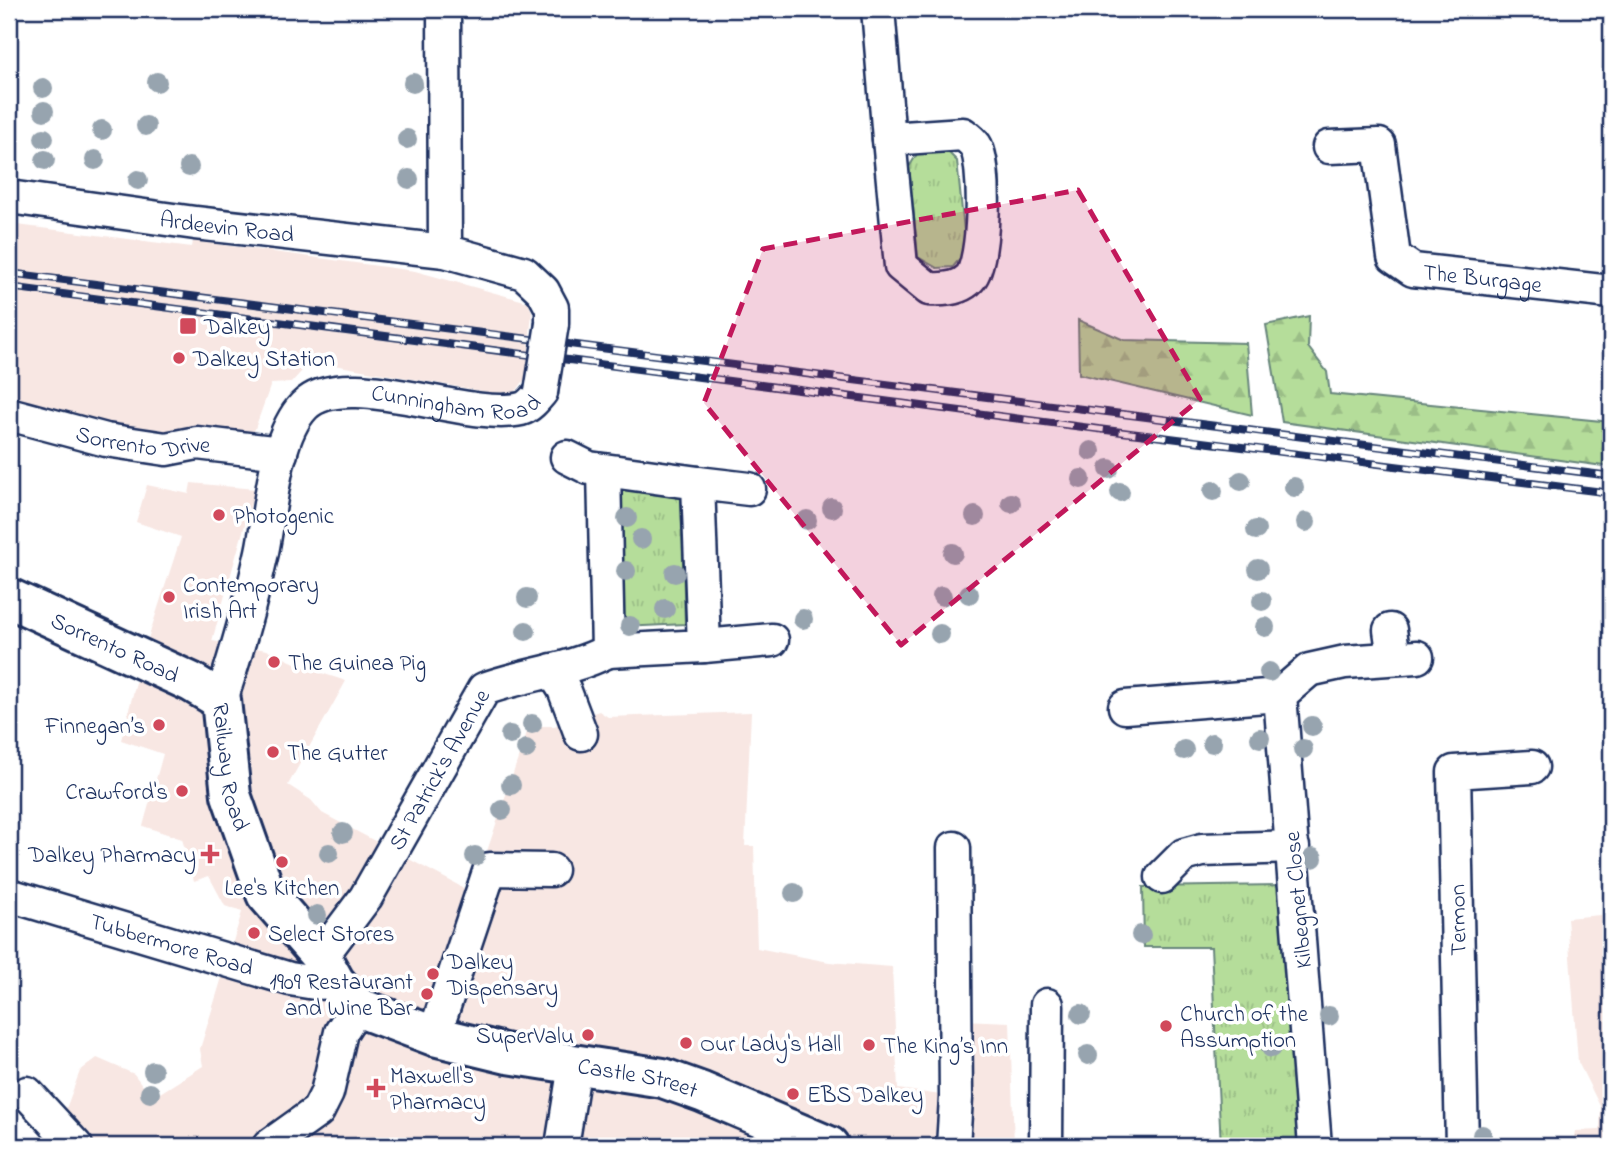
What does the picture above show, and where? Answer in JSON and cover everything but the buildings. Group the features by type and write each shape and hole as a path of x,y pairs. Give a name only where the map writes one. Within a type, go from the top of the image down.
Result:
{"main road":[{"name":"Sorrento Road","path":"9,598 191,682 221,701"},
{"name":"Railway Road","path":"221,701 230,795 266,894 338,982"},
{"name":"Castle Street","path":"338,982 435,1036 508,1054 663,1078 702,1092 822,1145"}],"street":[{"path":"444,9 445,251"},
{"path":"878,9 889,139 901,266 929,289 960,286 971,278 981,257 983,202 976,146 963,134 889,139"},
{"name":"The Burgage","path":"1329,147 1379,145 1394,257 1413,271 1611,292"},
{"name":"Ardeevin Road","path":"9,197 195,223 445,251"},
{"name":"Cunningham Road","path":"281,453 295,415 309,400 326,391 382,394 495,411 524,408 541,392 552,324 552,308 542,291 524,272 445,251"},
{"name":"Sorrento Drive","path":"9,414 106,440 166,449 197,443 281,453"},
{"name":"Railway Road","path":"221,701 242,636 281,453"},
{"path":"567,457 589,468 749,489"},
{"path":"604,470 607,651 772,640"},
{"path":"698,483 704,646"},
{"path":"1125,707 1280,695 1309,670 1400,648"},
{"name":"St Patrick's Avenue","path":"309,1133 327,1093 341,1032 338,982 347,925 372,887 484,689 584,663 607,651"},
{"path":"552,670 564,689 581,734"},
{"name":"Kilbegnet Close","path":"1280,695 1315,1146"},
{"name":"Termon","path":"1462,1146 1454,772 1532,767"},
{"path":"1162,877 1184,855 1202,850 1293,847"},
{"path":"953,1146 956,1098 954,848"},
{"path":"435,1036 490,869 551,870"},
{"name":"Tubbermore Road","path":"9,895 290,979 315,984 338,982"},
{"path":"1046,1146 1047,1005"},
{"path":"562,1146 575,1065"},
{"path":"27,1093 76,1146"},
{"path":"269,1146 309,1133"}],"highlighted area":[{"path":"1078,190 1200,399 901,645 704,403 763,249"}],"shaded area":[{"name":"Dalkey","path":"9,224 192,247 193,241 415,271 528,302 532,312 526,378 516,391 504,395 311,361 291,383 271,384 252,437 176,429 173,446 9,404"},
{"path":"191,483 255,489 212,641 267,650 306,668 346,681 288,785 311,800 322,813 473,893 529,726 554,726 599,711 608,717 751,712 745,846 754,846 757,948 829,962 892,967 898,1089 948,1096 962,1020 1010,1022 1014,1146 90,1146 64,1114 80,1071 97,1058 134,1074 152,1098 203,1066 200,1049 242,912 225,906 209,876 194,881 182,839 143,826 163,754 121,740 145,648 181,537 136,522 147,485 189,494"},
{"path":"1611,914 1611,1146 1514,1146 1517,1138 1574,1137 1575,1131 1600,1130 1601,1108 1578,1062 1567,918"}],"green space":[{"path":"933,147 945,149 957,161 966,251 953,267 937,268 918,257 909,167 917,154"},
{"path":"1309,316 1308,347 1327,372 1330,394 1611,422 1611,467 1282,422 1266,325"},
{"path":"1078,320 1124,340 1246,343 1252,415 1079,374"},
{"path":"620,489 681,498 685,624 623,627"},
{"path":"1286,885 1302,1146 1221,1146 1211,947 1144,947 1143,887"}],"railway":[{"path":"9,273 1611,476"},
{"path":"9,287 1611,493"}],"place":[{"name":"Dalkey","path":"188,326"},
{"name":"Dalkey Station","path":"179,358"},
{"name":"Photogenic","path":"219,515"},
{"name":"Contemporary Irish Art","path":"169,597"},
{"name":"The Guinea Pig","path":"274,662"},
{"name":"Finnegan’s","path":"159,725"},
{"name":"The Gutter","path":"273,752"},
{"name":"Crawford's","path":"182,791"},
{"name":"Dalkey Pharmacy","path":"210,854"},
{"name":"Lee's Kitchen","path":"282,862"},
{"name":"Select Stores","path":"254,933"},
{"name":"Dalkey Dispensary","path":"433,974"},
{"name":"1909 Restaurant and Wine Bar","path":"427,994"},
{"name":"Church of the Assumption","path":"1166,1026"},
{"name":"SuperValu","path":"588,1035"},
{"name":"Our Lady's Hall","path":"686,1043"},
{"name":"The King’s Inn","path":"869,1045"},
{"name":"Maxwell's Pharmacy","path":"376,1088"},
{"name":"EBS Dalkey","path":"793,1094"}]}
